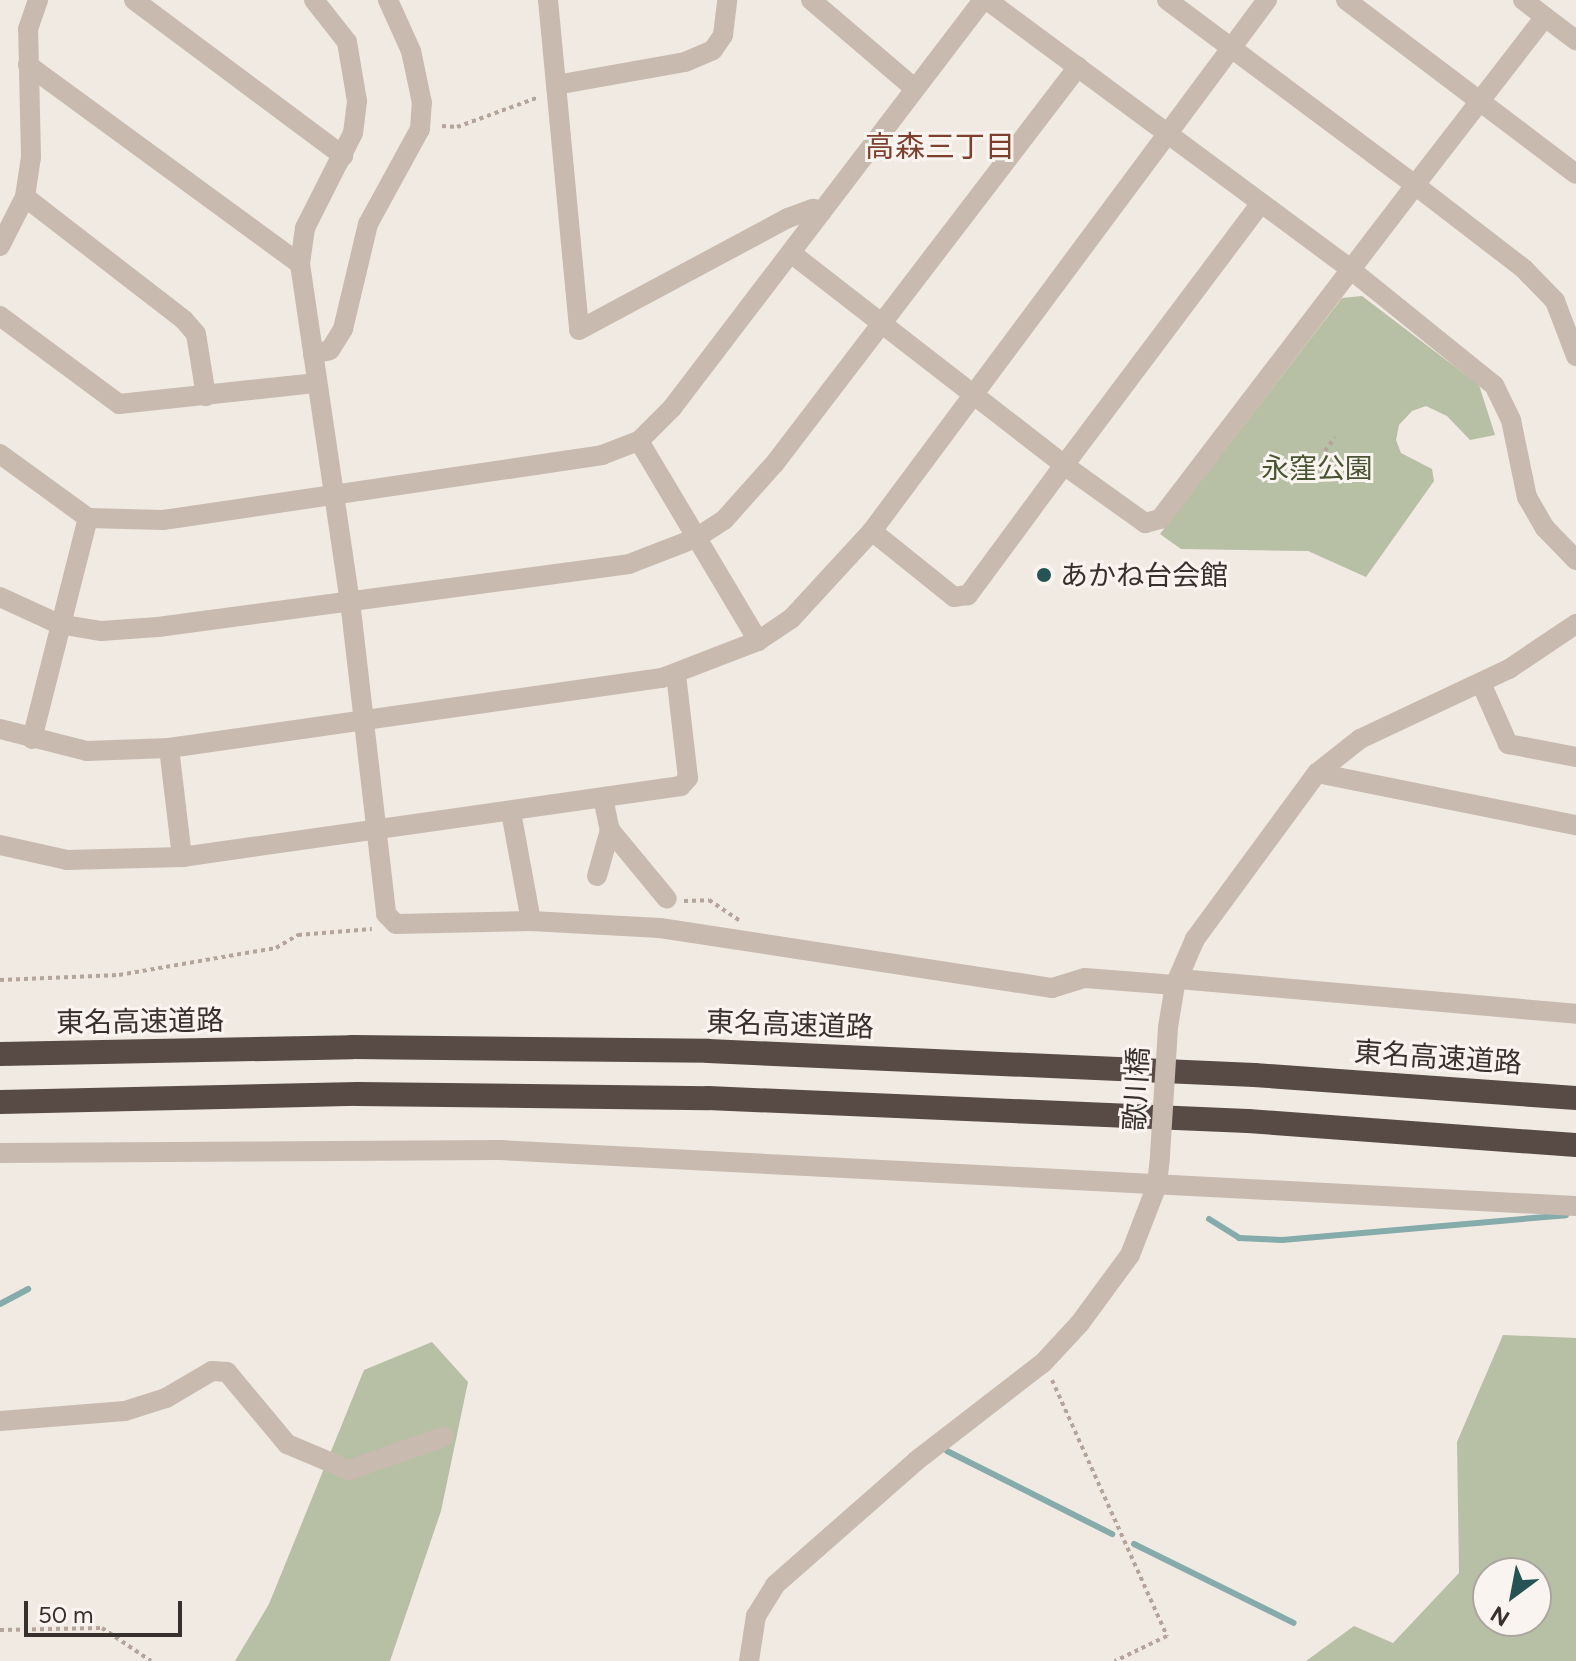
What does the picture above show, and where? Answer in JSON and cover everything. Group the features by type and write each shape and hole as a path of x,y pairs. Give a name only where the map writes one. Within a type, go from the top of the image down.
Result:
{"highway":[{"name":"東名高速道路","path":"0,1054 352,1047 724,1052 1254,1075 1576,1098"},
{"path":"0,1102 358,1094 708,1098 1248,1121 1576,1145"}],"street":[{"path":"0,246 25,197 31,157 28,29 38,0"},
{"path":"134,0 343,156"},
{"path":"314,0 347,42 357,101 343,156 305,228 300,264 336,494 386,914 396,924 531,921 741,939 1052,988 1085,978 1177,982 1576,1014"},
{"path":"313,354 330,350 343,329 368,224 420,129 422,103 411,51 388,0"},
{"path":"548,0 579,330 788,218 813,209 821,212"},
{"path":"556,88 685,62 713,50 723,35 727,0"},
{"path":"811,0 914,88"},
{"path":"0,454 88,518 163,520 602,455 639,441 672,408 914,88 985,0 1350,269 1494,385 1511,420 1527,497 1545,528 1576,560"},
{"path":"1167,0 1524,269 1555,301 1576,356"},
{"path":"0,729 87,751 169,748 676,674 758,641 791,619 872,531 1267,0"},
{"path":"1346,0 1576,174"},
{"path":"1523,0 1576,40"},
{"path":"791,253 1064,465 1145,523 1160,519 1545,17"},
{"path":"28,65 300,264"},
{"path":"0,597 59,624 101,631 158,627 629,564 696,538 724,520 775,463 1078,67"},
{"path":"25,197 184,320 196,334 206,396"},
{"path":"872,531 954,597 968,595 1261,203"},
{"path":"0,316 119,404 317,383"},
{"path":"639,441 758,641"},
{"path":"32,739 88,518"},
{"name":"歌川橋","path":"749,1661 756,1616 775,1585 916,1461 1043,1363 1130,1255 1157,1185 1168,1027 1177,982 1195,939 1317,773 1360,739 1481,683 1576,624"},
{"path":"0,845 67,860 182,857 377,832 681,786 688,778 676,674"},
{"path":"1481,683 1508,744 1576,757"},
{"path":"169,748 182,857"},
{"path":"1317,773 1576,825"},
{"path":"603,798 610,830 667,899"},
{"path":"511,812 531,921"},
{"path":"597,876 610,830"},
{"path":"0,1153 500,1150 1576,1206"},
{"path":"0,1421 125,1411 166,1398 212,1371 227,1372 287,1444 349,1470 443,1437"}],"path":[{"path":"435,119 442,127 457,127 556,88"},
{"path":"1325,451 1335,437"},
{"path":"667,899 709,900 740,918 741,939"},
{"path":"0,980 119,975 276,948 298,935 372,929"},
{"path":"1043,1363 1167,1636 1115,1661"},
{"path":"0,1630 102,1628 151,1661"}],"green space":[{"name":"永窪公園","path":"1362,296 1479,385 1495,435 1470,440 1447,416 1426,406 1412,411 1399,425 1396,440 1401,453 1432,469 1434,481 1366,577 1308,551 1181,549 1160,534 1342,298"},
{"path":"1503,1335 1576,1338 1576,1661 1306,1661 1354,1626 1393,1643 1459,1573 1457,1442"},
{"path":"432,1342 468,1382 441,1511 390,1661 235,1661 269,1604 364,1370"}],"waterway":[{"path":"1209,1219 1239,1238 1282,1240 1566,1215"},
{"path":"0,1304 28,1289"},
{"path":"947,1451 1112,1534"},
{"path":"1134,1544 1294,1623"}],"place":[{"name":"あかね台会館","path":"1044,575"}],"district":[{"name":"高森三丁目","path":"940,147"}]}
